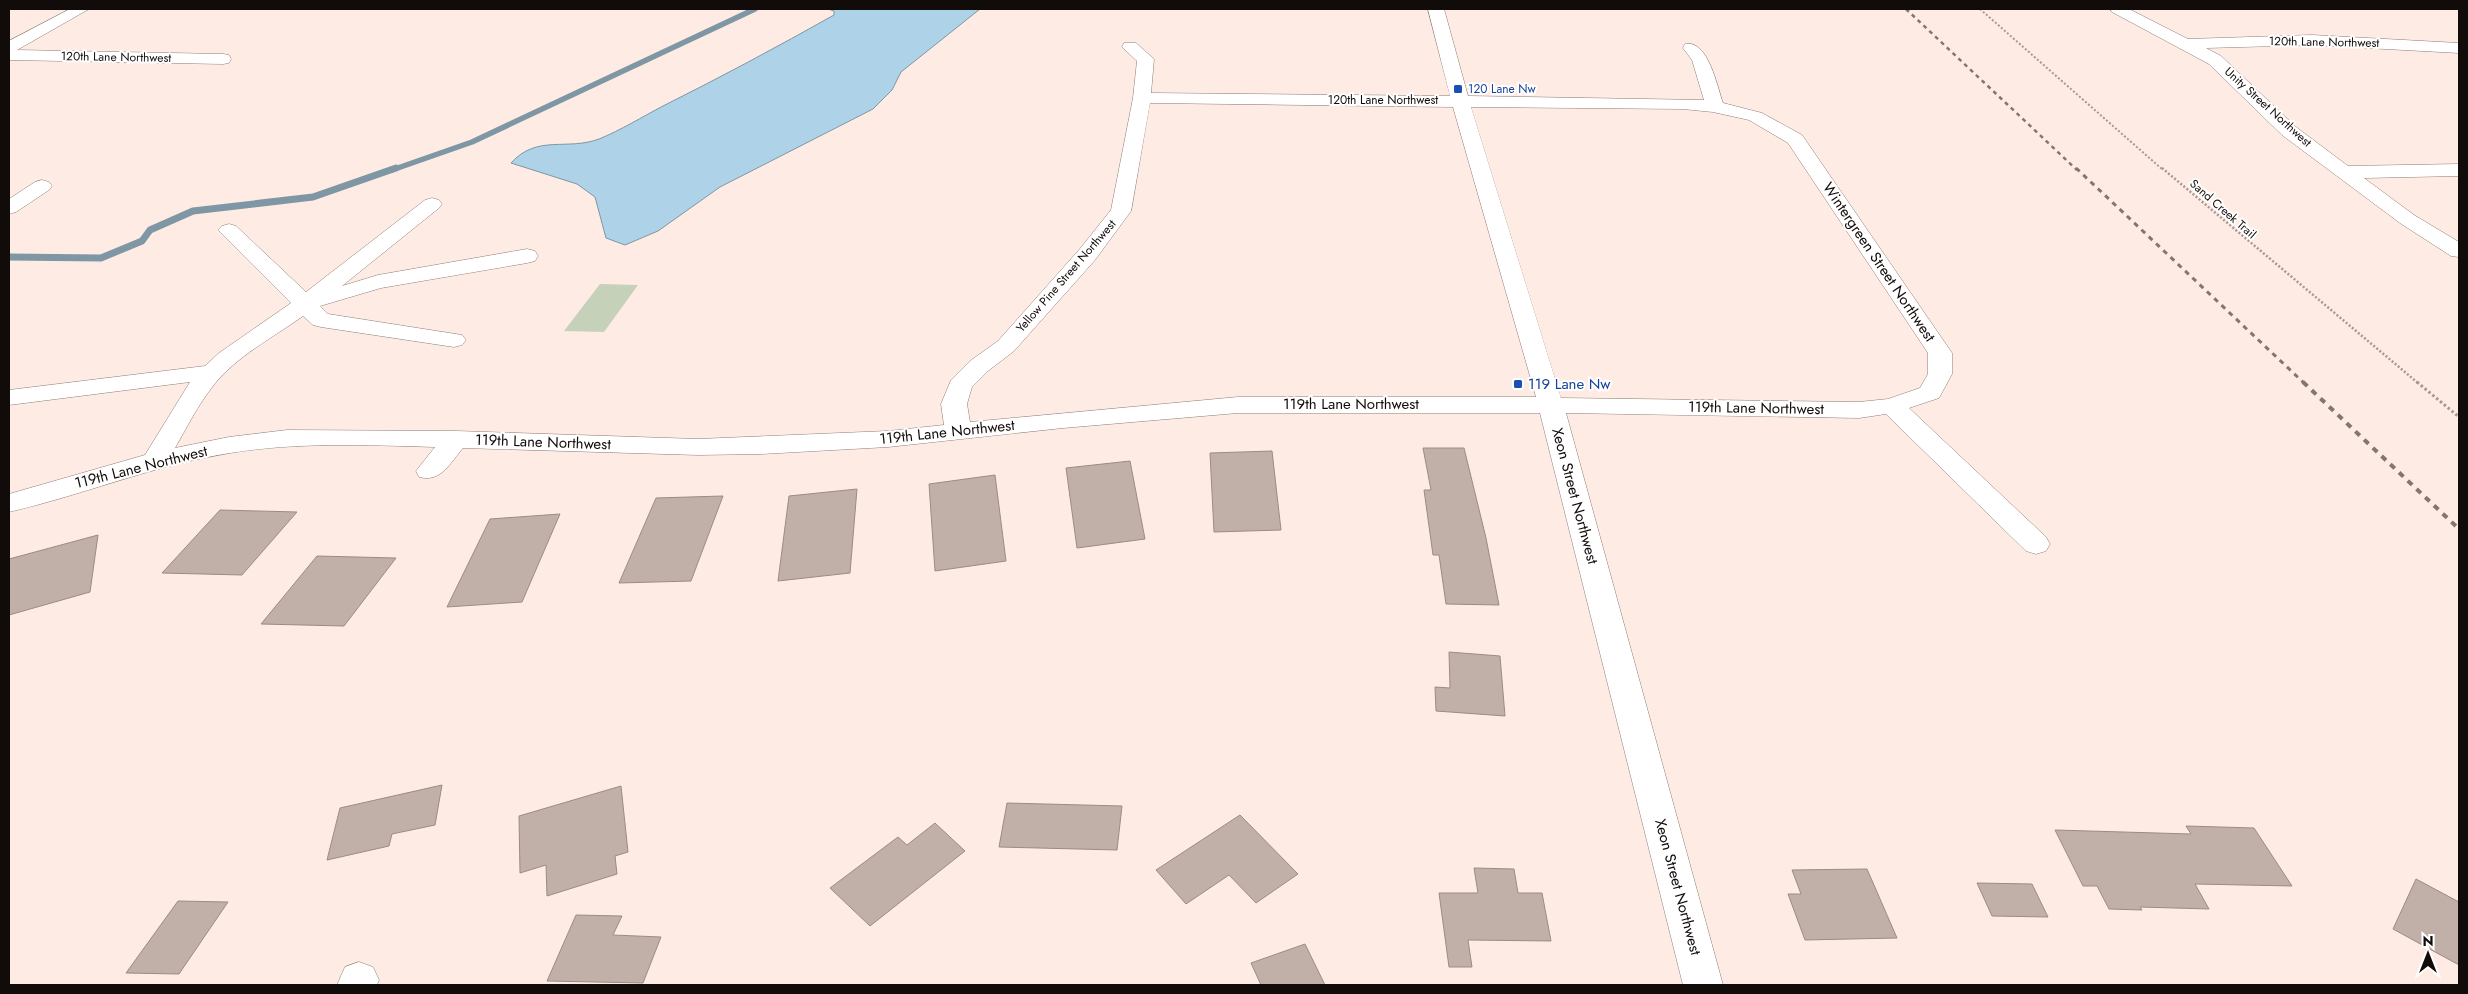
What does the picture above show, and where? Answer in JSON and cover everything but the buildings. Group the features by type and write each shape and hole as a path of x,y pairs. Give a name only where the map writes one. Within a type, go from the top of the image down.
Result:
{"street":[{"path":"9,48 81,9"},
{"name":"Xeon Street Northwest","path":"1436,9 1460,101 1551,405 1703,985"},
{"name":"Unity Street Northwest","path":"2118,9 2189,44 2215,60 2236,77 2289,131 2407,219 2459,251"},
{"name":"120th Lane Northwest","path":"2189,44 2312,40 2459,48"},
{"name":"Yellow Pine Street Northwest","path":"958,431 954,404 960,385 979,366 1006,346 1087,255 1121,211 1142,98 1146,59 1130,47"},
{"path":"1691,48 1700,60 1715,106"},
{"name":"120th Lane Northwest","path":"9,55 223,59"},
{"name":"120th Lane Northwest","path":"1142,98 1715,106"},
{"name":"Wintergreen Street Northwest","path":"1715,106 1762,118 1780,127 1795,139 1940,353 1940,374 1930,393 1892,406"},
{"path":"2343,172 2459,170"},
{"path":"9,185 42,186 9,208"},
{"path":"155,462 189,401 204,379 228,358 305,304 432,204"},
{"path":"229,230 260,263 321,320 454,340"},
{"path":"305,304 378,282 526,256"},
{"path":"9,397 213,372"},
{"name":"119th Lane Northwest","path":"9,502 155,462 229,445 287,438 456,439 698,447 762,446 835,444 1145,412 1238,405 1551,405 1859,410 1892,406"},
{"path":"1892,406 2036,544"},
{"path":"429,471 456,439"}],"path":[{"name":"Sand Creek Trail","path":"1980,9 2221,220 2459,417"}],"green space":[{"path":"600,284 638,285 604,332 564,331"}],"water":[{"path":"828,9 980,9 901,72 892,90 873,109 720,187 658,231 625,245 606,238 595,197 577,184 511,163 521,154 531,149 542,146 587,142 615,132 834,15 834,11"}],"waterway":[{"path":"392,170 472,142 755,9"},
{"path":"9,257 101,258 142,241 150,230 193,211 313,197 396,168"}],"railway":[{"path":"1906,9 2077,170"},
{"path":"2076,168 2304,383"},
{"path":"2303,382 2459,529"}],"place":[{"name":"120 Lane Nw","path":"1458,89"},
{"name":"119 Lane Nw","path":"1518,384"}]}
